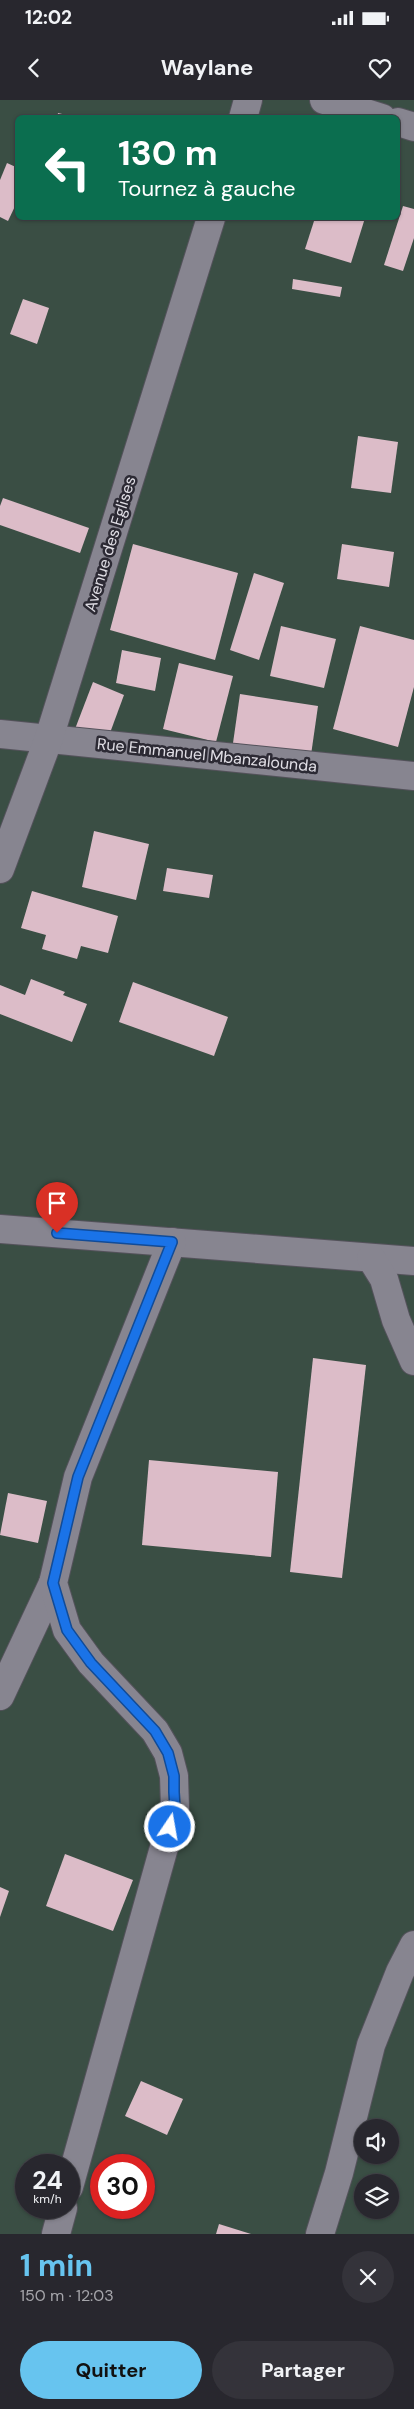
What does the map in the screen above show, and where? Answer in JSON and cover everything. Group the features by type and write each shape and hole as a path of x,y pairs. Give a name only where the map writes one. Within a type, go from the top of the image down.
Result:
{"street":[{"path":"244,115 248,100"},
{"path":"324,100 372,115"},
{"path":"400,123 414,127"},
{"name":"Avenue des Eglises","path":"0,869 50,738 211,220"},
{"name":"Rue Emmanuel Mbanzalounda","path":"0,734 413,773"},
{"path":"0,1229 414,1261"},
{"path":"0,1696 53,1583 78,1477 172,1242"},
{"path":"371,1258 384,1279 396,1320 414,1361"},
{"path":"53,1583 67,1630 91,1663 155,1731 168,1753 174,1776 175,1808 78,2154"},
{"path":"320,2234 339,2173 371,2045 400,1972 414,1945"},
{"path":"56,2234 60,2219"}],"green space":[{"path":"0,100 414,100 414,2234 0,2234"}],"building":[{"path":"7,163 15,167 15,206 8,221 0,217 0,180"},
{"path":"403,206 414,209 414,238 403,271 384,265"},
{"path":"314,220 364,220 351,263 305,249"},
{"path":"293,279 342,287 340,297 292,289"},
{"path":"23,299 49,308 37,344 10,334"},
{"path":"358,436 398,442 391,493 351,488"},
{"path":"3,498 89,528 80,553 0,525 0,506"},
{"path":"133,544 238,573 215,660 110,630"},
{"path":"342,544 394,552 389,587 337,579"},
{"path":"254,573 284,583 259,660 230,650"},
{"path":"281,626 336,639 324,688 270,676"},
{"path":"360,626 414,640 414,687 398,747 333,729"},
{"path":"122,650 161,658 155,691 116,683"},
{"path":"179,663 233,676 216,742 163,729"},
{"path":"93,682 124,695 107,741 75,729"},
{"path":"240,694 318,706 311,755 233,743"},
{"path":"94,831 149,844 136,900 82,887"},
{"path":"167,868 213,875 209,898 163,891"},
{"path":"32,891 118,916 108,953 81,946 77,959 42,949 46,935 21,928"},
{"path":"31,979 65,992 63,995 87,1004 72,1042 0,1014 0,985 25,995"},
{"path":"133,982 228,1017 214,1056 119,1022"},
{"path":"313,1358 366,1365 342,1578 290,1572"},
{"path":"149,1460 278,1472 271,1557 142,1545"},
{"path":"8,1493 47,1501 38,1543 0,1535"},
{"path":"65,1854 133,1880 113,1931 46,1906"},
{"path":"0,1887 9,1891 0,1917"},
{"path":"141,2081 183,2099 167,2135 125,2116"},
{"path":"219,2224 251,2234 216,2234"}],"route":[{"path":"57,1233 172,1242 78,1477 53,1583 67,1630 91,1663 155,1731 168,1753 174,1776 175,1808 170,1827"}]}
